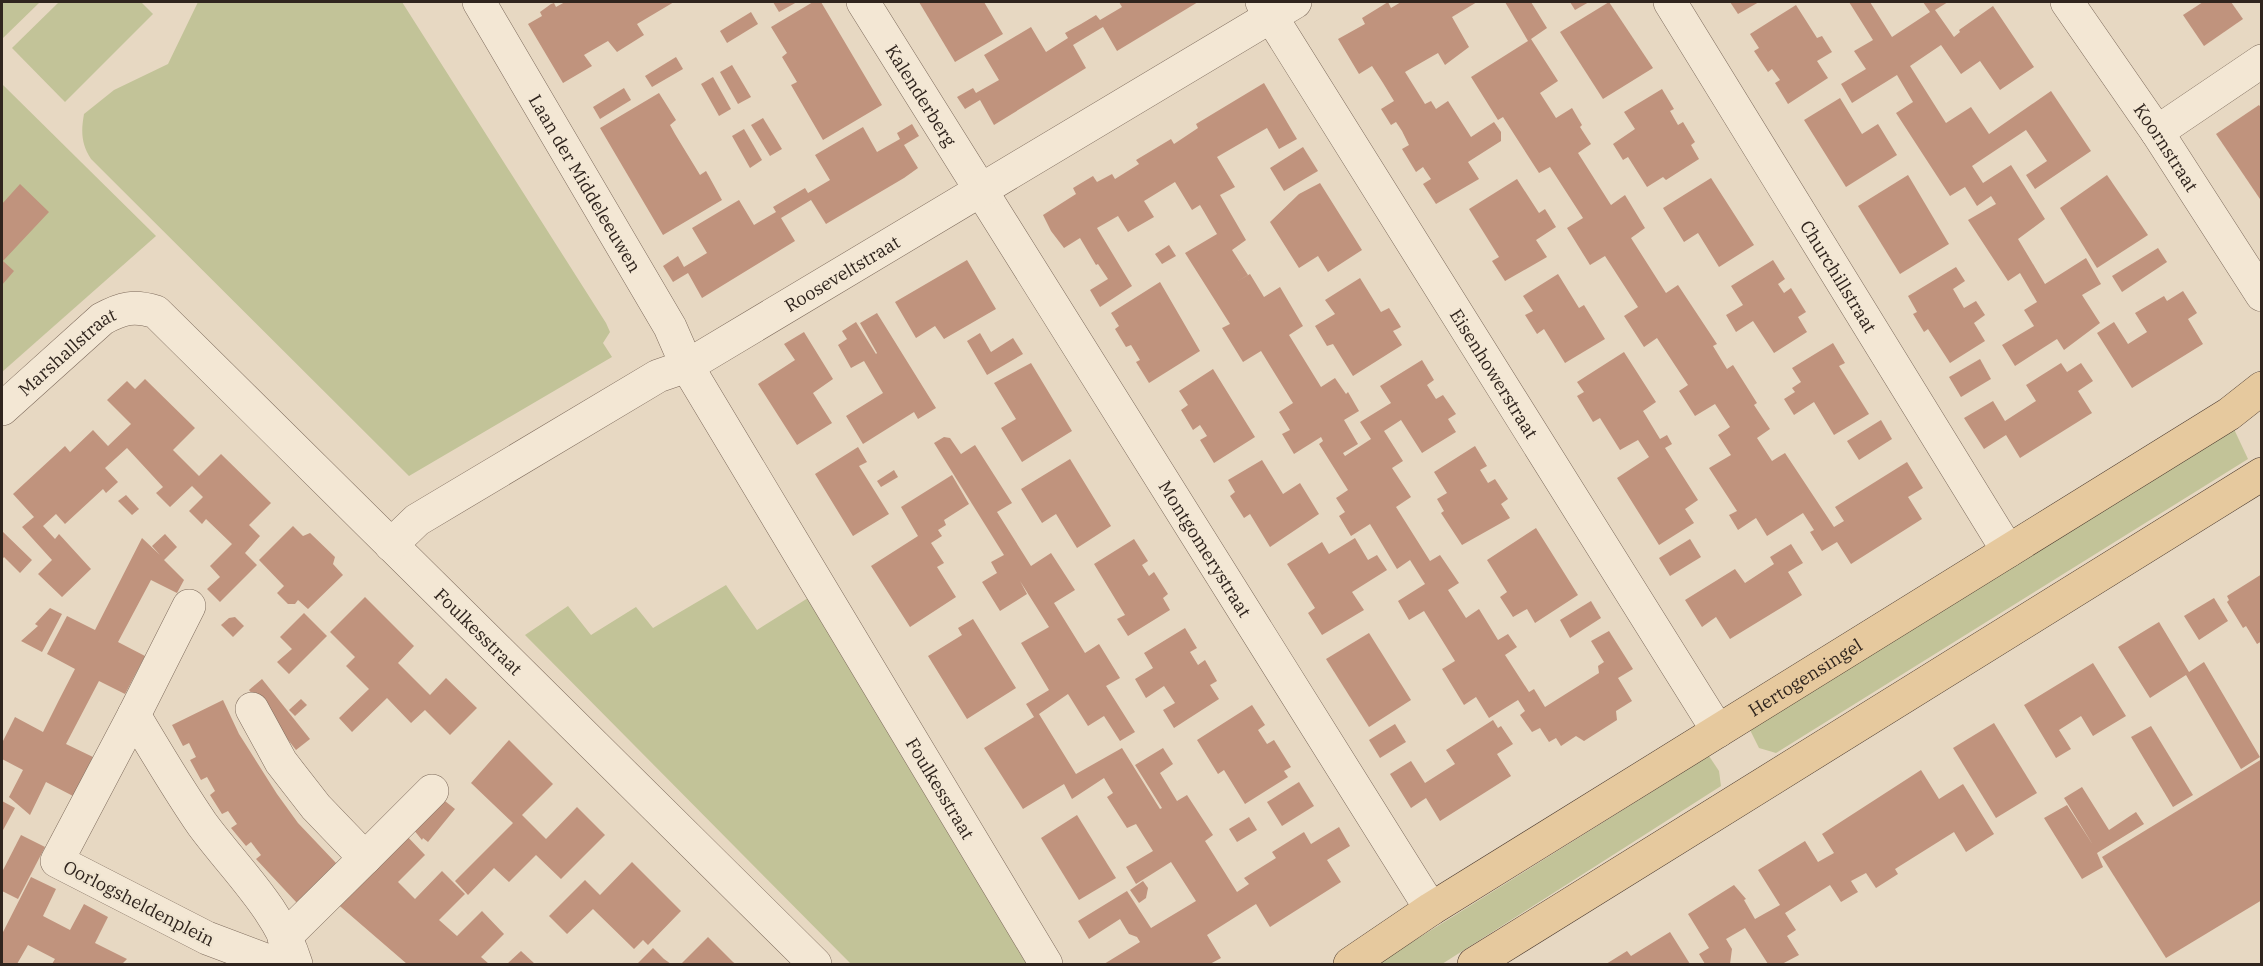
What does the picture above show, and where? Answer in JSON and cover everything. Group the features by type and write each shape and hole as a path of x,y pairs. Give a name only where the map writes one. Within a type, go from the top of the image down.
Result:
{"main road":[{"name":"Hertogensingel","path":"1350,964 1431,909 2229,414 2262,388"},
{"path":"1474,964 2262,474"}],"street":[{"name":"Laan der Middeleeuwen","path":"478,2 670,327 687,366"},
{"name":"Kalenderberg","path":"863,2 979,189"},
{"name":"Churchillstraat","path":"1670,2 2008,551"},
{"name":"Koornstraat","path":"2067,2 2157,132 2262,295"},
{"name":"Rooseveltstraat","path":"391,545 417,520 658,376 687,366 1276,6"},
{"name":"Eisenhowerstraat","path":"1276,6 1718,731"},
{"path":"2157,132 2262,61"},
{"name":"Montgomerystraat","path":"979,189 1431,909"},
{"name":"Foulkesstraat","path":"138,306 156,312 170,324 815,964"},
{"name":"Marshallstraat","path":"2,409 102,319 119,310 138,306"},
{"name":"Foulkesstraat","path":"687,366 1046,964"},
{"name":"Oorlogsheldenplein","path":"189,606 57,861 207,938 285,956"},
{"path":"252,709 281,762 316,807 365,858"},
{"path":"134,715 203,825 251,882 285,956 365,858 432,791"}],"green space":[{"path":"2,2 40,2 2,39"},
{"path":"59,2 141,2 153,14 65,102 12,48"},
{"path":"198,2 402,2 606,323 610,332 603,343 612,357 409,476 91,159 85,148 82,132 84,114 114,90 168,64"},
{"path":"2,84 156,236 2,372"},
{"path":"2233,427 2248,459 1776,753 1759,748 1750,730"},
{"path":"726,585 757,630 816,593 1041,964 851,964 525,635 568,606 591,635 636,607 653,628"},
{"path":"1709,756 1719,771 1721,786 1442,964 1377,964"}],"building":[{"path":"565,2 674,2 637,24 644,35 617,52 608,41 584,55 592,66 563,83 528,24 542,16 540,12 551,4 554,3 556,7"},
{"path":"773,2 797,2 779,12"},
{"path":"813,2 821,2 882,105 823,140 791,85 797,82 782,57 787,53 771,27"},
{"path":"919,2 984,2 1003,34 955,62"},
{"path":"1119,2 1198,2 1117,51 1103,27 1073,45 1086,68 994,125 980,100 965,109 957,97 973,88 976,93 999,80 984,55 1031,27 1046,52 1068,38 1065,33 1096,15 1100,20 1122,7"},
{"path":"1388,2 1391,8 1401,2 1477,2 1452,17 1469,47 1445,65 1438,53 1405,72 1425,104 1431,101 1436,109 1448,101 1471,137 1494,122 1501,132 1501,141 1468,162 1479,179 1436,204 1423,184 1431,179 1423,167 1416,172 1402,149 1409,145 1402,131 1396,122 1391,125 1381,109 1394,101 1372,66 1359,74 1338,39 1365,24 1362,18"},
{"path":"1505,2 1531,2 1547,28 1531,39 1558,81 1540,93 1556,118 1572,108 1591,144 1578,153 1611,205 1625,195 1645,228 1631,238 1666,293 1678,285 1717,344 1713,346 1727,369 1733,365 1757,403 1754,405 1770,429 1757,438 1772,461 1785,453 1834,527 1844,521 1835,507 1907,462 1923,488 1908,497 1922,519 1851,564 1837,542 1822,551 1810,532 1814,530 1803,513 1767,536 1756,518 1738,530 1729,515 1737,511 1709,468 1731,455 1718,435 1730,427 1715,404 1695,416 1679,391 1688,385 1657,338 1644,347 1624,316 1638,307 1605,256 1590,265 1567,228 1583,218 1550,167 1539,173 1503,117 1498,120 1471,77 1528,41"},
{"path":"1570,2 1589,2 1575,10"},
{"path":"1609,2 1653,68 1603,99 1560,32"},
{"path":"1730,2 1759,2 1738,14"},
{"path":"1849,2 1870,2 1892,37 1930,12 1923,2 1948,2 1935,10 1954,37 1960,32 1959,30 1993,6 2034,67 2000,90 1980,61 1961,74 1941,45 1910,66 1946,123 1971,107 1989,134 2051,91 2091,151 2035,189 2026,175 2047,161 2026,130 1972,166 1983,183 2011,165 2045,219 2018,239 2045,284 2086,258 2101,284 2082,295 2100,323 2064,350 2057,339 2015,366 2002,345 2034,326 2024,310 2037,302 2020,273 2008,281 1968,220 1996,204 1991,196 1977,206 1965,187 1950,196 1896,113 1913,102 1897,75 1852,103 1841,84 1866,69 1854,51 1873,40"},
{"path":"2203,2 2231,2 2243,19 2204,46 2183,15"},
{"path":"1796,5 1817,38 1822,36 1832,52 1817,61 1828,78 1788,104 1775,83 1780,80 1772,69 1768,72 1754,51 1759,48 1750,34"},
{"path":"751,12 758,24 727,43 720,31"},
{"path":"676,57 683,69 652,87 645,76"},
{"path":"732,65 751,97 738,104 720,72"},
{"path":"713,77 731,109 719,116 701,84"},
{"path":"1264,83 1297,139 1279,149 1267,128 1217,157 1235,187 1220,195 1246,240 1232,250 1248,275 1236,282 1250,274 1264,297 1280,287 1303,326 1289,335 1321,387 1335,378 1346,394 1348,392 1359,411 1344,420 1358,444 1343,453 1345,456 1371,439 1360,422 1391,403 1380,386 1422,360 1434,380 1427,385 1436,399 1443,395 1456,414 1448,419 1456,432 1422,453 1401,420 1384,431 1403,461 1392,468 1411,497 1396,507 1430,561 1440,555 1459,583 1448,590 1466,618 1479,609 1498,640 1508,634 1517,647 1505,655 1529,692 1534,689 1545,707 1599,673 1598,666 1604,662 1591,641 1609,631 1633,669 1618,678 1632,701 1616,711 1617,720 1584,741 1576,736 1561,746 1556,738 1549,742 1540,728 1532,732 1520,715 1525,711 1518,700 1489,718 1476,697 1464,705 1442,669 1455,661 1424,611 1409,620 1398,601 1425,584 1410,560 1397,569 1370,524 1351,536 1339,516 1345,512 1336,498 1348,490 1319,444 1323,441 1321,437 1294,454 1282,434 1290,430 1279,412 1293,403 1261,351 1243,362 1222,328 1230,324 1185,253 1217,234 1200,205 1192,210 1175,182 1144,201 1154,217 1128,232 1118,216 1097,228 1132,286 1100,307 1090,290 1108,279 1098,264 1096,265 1080,238 1064,248 1051,231 1043,215 1076,194 1073,188 1093,176 1097,182 1112,174 1115,179 1139,164 1136,160 1171,139 1174,144 1198,128 1196,124"},
{"path":"624,88 631,100 600,119 593,107"},
{"path":"1662,89 1674,109 1670,111 1678,125 1683,122 1695,142 1691,145 1699,159 1666,180 1663,177 1647,187 1628,157 1623,160 1613,144 1635,129 1624,112"},
{"path":"659,93 676,120 670,125 675,134 700,175 706,171 722,200 663,235 600,128"},
{"path":"1840,98 1862,134 1878,124 1897,155 1846,187 1804,120"},
{"path":"2259,105 2262,109 2262,202 2216,134"},
{"path":"763,118 782,149 770,156 751,125"},
{"path":"912,124 919,136 904,145 918,168 826,224 811,200 781,218 795,241 702,298 688,273 673,282 663,266 678,256 684,267 707,253 692,228 739,200 754,225 776,212 773,207 805,188 808,193 830,180 815,155 863,127 877,152 900,139 897,133"},
{"path":"744,129 762,160 750,168 732,136"},
{"path":"1303,147 1318,171 1284,191 1270,168"},
{"path":"1908,175 1949,244 1900,274 1858,206"},
{"path":"2107,175 2148,235 2097,268 2060,208"},
{"path":"1711,178 1754,245 1719,267 1698,233 1684,242 1663,208"},
{"path":"1517,179 1539,213 1545,209 1556,227 1536,240 1547,257 1505,281 1492,261 1499,257 1469,209"},
{"path":"1320,183 1362,250 1328,272 1318,256 1299,268 1270,222 1299,194"},
{"path":"20,184 49,212 3,261 14,271 2,285 2,204"},
{"path":"1169,245 1176,256 1162,264 1155,254"},
{"path":"2158,248 2167,262 2122,292 2112,276"},
{"path":"967,260 996,309 944,339 935,326 916,338 895,302"},
{"path":"1773,260 1785,279 1778,284 1784,293 1791,288 1806,312 1798,317 1807,332 1774,353 1753,321 1736,332 1726,315 1743,305 1731,286"},
{"path":"1956,267 1965,281 1953,289 1964,308 1976,301 1985,315 1974,323 1985,341 1950,363 1928,329 1924,332 1913,314 1917,312 1908,296"},
{"path":"1558,274 1579,308 1584,305 1605,339 1565,363 1544,329 1537,334 1525,315 1533,311 1523,296"},
{"path":"1360,278 1381,312 1389,308 1401,327 1393,331 1402,345 1353,376 1333,344 1327,346 1315,326 1335,314 1325,300"},
{"path":"1160,282 1200,351 1149,383 1136,362 1140,360 1131,345 1126,347 1115,329 1119,326 1111,313"},
{"path":"2183,291 2197,313 2188,319 2203,344 2132,388 2097,333 2114,322 2128,344 2147,332 2135,313 2164,296 2167,301"},
{"path":"877,313 936,408 918,419 914,412 863,444 846,416 883,393 864,361 851,368 838,345 847,339 842,331 856,322 876,354 860,323"},
{"path":"804,332 833,379 813,393 832,423 797,445 758,384 795,360 784,344"},
{"path":"980,333 991,352 1013,338 1023,354 987,375 967,341"},
{"path":"1833,343 1845,363 1839,366 1869,414 1834,435 1814,402 1794,415 1784,399 1795,392 1792,388 1801,382 1792,368"},
{"path":"1624,352 1656,402 1643,411 1660,439 1667,435 1672,444 1665,448 1698,500 1685,509 1694,523 1659,545 1617,478 1649,457 1638,440 1620,450 1600,418 1593,422 1577,396 1584,392 1577,382"},
{"path":"1980,359 1991,379 1961,397 1949,377"},
{"path":"1031,363 1072,431 1022,462 1001,428 1016,419 994,383"},
{"path":"2061,363 2067,372 2081,363 2093,381 2078,391 2092,413 2020,458 2006,435 1984,449 1964,418 1993,401 2005,421 2036,401 2026,385"},
{"path":"1213,369 1255,437 1214,463 1200,440 1207,436 1200,425 1193,430 1181,410 1188,405 1179,391"},
{"path":"145,379 195,428 173,450 199,476 221,454 271,503 249,525 260,536 245,553 257,565 220,602 207,589 220,577 210,566 232,544 206,519 202,524 189,511 203,497 192,486 170,507 156,493 163,487 127,448 105,468 118,482 106,493 103,489 65,524 56,514 43,526 55,539 59,534 91,569 62,597 38,574 52,560 22,527 34,517 13,494 65,446 70,452 93,430 108,446 131,424 107,400 127,381 135,389"},
{"path":"1881,420 1892,439 1859,460 1847,441"},
{"path":"944,437 950,438 961,454 975,445 1012,503 997,512 1031,566 1051,553 1075,590 1054,603 1085,653 1099,644 1120,678 1106,686 1135,732 1120,741 1104,716 1088,726 1068,694 1039,714 1076,774 1122,748 1160,809 1162,808 1135,765 1163,748 1173,764 1160,773 1177,801 1187,795 1213,835 1205,841 1237,892 1249,884 1244,878 1276,858 1272,852 1304,832 1311,844 1339,827 1350,846 1327,860 1341,882 1270,927 1256,904 1207,935 1221,958 1210,964 1104,964 1140,942 1137,937 1129,934 1120,919 1089,939 1078,921 1127,891 1151,928 1196,901 1171,862 1136,884 1126,867 1153,851 1136,824 1127,828 1107,797 1113,793 1104,778 1072,799 1064,784 1023,809 984,748 1034,717 1026,704 1049,690 1021,643 1049,627 1020,581 1027,594 1000,611 982,582 997,573 991,562 1004,555 934,443"},
{"path":"1475,446 1487,466 1480,470 1488,483 1495,479 1508,499 1501,504 1510,518 1462,545 1441,513 1444,511 1437,499 1447,493 1434,472"},
{"path":"858,447 867,462 859,466 889,514 853,536 815,474"},
{"path":"1070,459 1111,526 1077,548 1056,514 1042,523 1021,489"},
{"path":"1262,460 1283,494 1300,483 1319,514 1270,547 1250,514 1244,518 1230,496 1235,492 1228,480"},
{"path":"894,470 898,477 881,487 877,481"},
{"path":"952,475 969,504 944,520 946,525 938,530 942,536 931,543 944,563 937,567 956,597 910,627 871,566 918,536 901,507"},
{"path":"126,495 139,509 132,515 118,501"},
{"path":"293,526 303,536 310,533 335,557 333,564 343,575 308,609 298,600 295,604 288,604 277,593 284,586 259,560"},
{"path":"1536,528 1578,595 1535,623 1527,609 1513,617 1500,597 1507,592 1487,560"},
{"path":"2,531 32,560 20,573 4,557 2,560"},
{"path":"165,534 177,547 164,560 184,580 177,593 151,580 118,642 145,656 125,694 99,681 66,744 93,757 73,796 46,782 30,815 9,797 23,770 2,759 2,743 15,717 43,732 75,669 47,654 67,616 95,630 142,538 160,555 152,546"},
{"path":"1355,538 1368,560 1377,555 1387,570 1352,592 1364,610 1322,635 1308,613 1315,608 1287,564 1322,542 1329,554"},
{"path":"1134,539 1148,561 1142,565 1149,576 1154,572 1168,594 1163,598 1170,610 1128,636 1117,619 1125,615 1094,564"},
{"path":"1690,539 1701,557 1670,576 1659,558"},
{"path":"1791,544 1803,563 1788,572 1802,595 1730,639 1716,617 1702,627 1685,600 1735,569 1745,583 1774,564 1770,557"},
{"path":"2262,574 2262,641 2257,644 2246,626 2243,628 2227,602 2229,600 2227,596"},
{"path":"365,597 414,646 398,663 430,695 446,678 477,708 450,735 425,710 411,723 387,698 352,732 339,718 369,689 346,666 355,657 330,632"},
{"path":"2214,598 2228,621 2199,640 2184,616"},
{"path":"1591,601 1601,618 1570,638 1560,620"},
{"path":"50,608 62,614 42,652 21,641 38,626 35,624"},
{"path":"304,613 327,636 289,674 277,662 292,649 280,637"},
{"path":"235,617 244,626 233,637 221,625 229,618"},
{"path":"973,619 1016,688 967,719 928,656 962,635 958,628"},
{"path":"2159,622 2189,672 2204,662 2260,757 2241,769 2186,675 2150,698 2118,647"},
{"path":"1185,628 1197,648 1190,652 1198,665 1205,660 1217,681 1210,685 1219,699 1174,728 1163,710 1175,703 1164,686 1146,698 1135,679 1153,668 1144,653"},
{"path":"1369,633 1411,700 1369,727 1326,659"},
{"path":"2093,663 2126,716 2093,736 2081,716 2059,730 2071,749 2056,758 2024,705"},
{"path":"262,679 310,739 296,750 249,690"},
{"path":"301,699 307,705 295,716 289,710"},
{"path":"223,700 239,734 277,794 298,823 336,863 297,903 256,859 261,855 251,842 246,846 231,828 237,824 228,811 222,814 210,795 215,791 207,777 201,780 190,760 196,757 189,743 183,746 172,725"},
{"path":"1252,705 1265,725 1258,730 1267,744 1274,740 1291,767 1284,771 1288,777 1245,804 1224,770 1218,774 1197,740"},
{"path":"1493,720 1498,728 1501,726 1513,744 1497,754 1511,776 1440,821 1426,798 1411,808 1390,774 1411,761 1425,783 1455,764 1446,750"},
{"path":"1994,723 2037,793 1996,818 1953,748"},
{"path":"1395,724 1406,742 1380,758 1369,740"},
{"path":"2151,726 2193,795 2173,807 2131,737"},
{"path":"509,740 553,784 522,815 546,839 577,807 605,835 561,879 536,855 509,882 494,868 468,895 455,881 513,823 471,783"},
{"path":"2262,759 2262,900 2166,958 2102,857"},
{"path":"1921,770 1939,799 1963,784 1994,834 1966,852 1954,832 1895,869 1898,874 1876,888 1866,873 1851,881 1858,892 1841,902 1830,885 1785,913 1796,930 1787,936 1799,955 1782,964 1768,964 1745,928 1726,939 1732,949 1730,964 1705,964 1699,954 1709,948 1688,914 1734,885 1746,899 1744,900 1755,919 1780,905 1758,870 1805,841 1818,862 1834,853 1822,834"},
{"path":"1299,782 1314,806 1282,826 1267,802"},
{"path":"2082,787 2109,830 2136,812 2144,824 2097,853 2103,867 2082,879 2044,818 2067,805 2093,845 2064,798"},
{"path":"440,797 455,809 428,842 423,838 422,840 413,829"},
{"path":"2,801 15,808 2,832"},
{"path":"1077,815 1116,878 1079,900 1041,838"},
{"path":"1249,817 1257,830 1237,842 1229,829"},
{"path":"403,832 425,855 398,882 415,899 442,871 465,894 439,920 457,936 482,911 504,934 481,957 489,964 407,964 334,901"},
{"path":"21,835 45,847 18,899 2,891 2,872"},
{"path":"632,862 681,911 648,945 643,940 634,949 593,909 567,934 549,916 585,880 600,895"},
{"path":"31,877 56,889 43,916 70,930 84,904 108,917 95,943 127,959 122,964 52,964 55,959 28,945 17,964 2,964 2,934"},
{"path":"1143,881 1148,888 1146,898 1139,903 1130,890"},
{"path":"1670,932 1690,964 1606,964 1627,951 1631,956"},
{"path":"708,937 733,962 736,964 681,964"},
{"path":"653,948 664,959 671,964 637,964"},
{"path":"521,951 535,964 507,964"}]}
